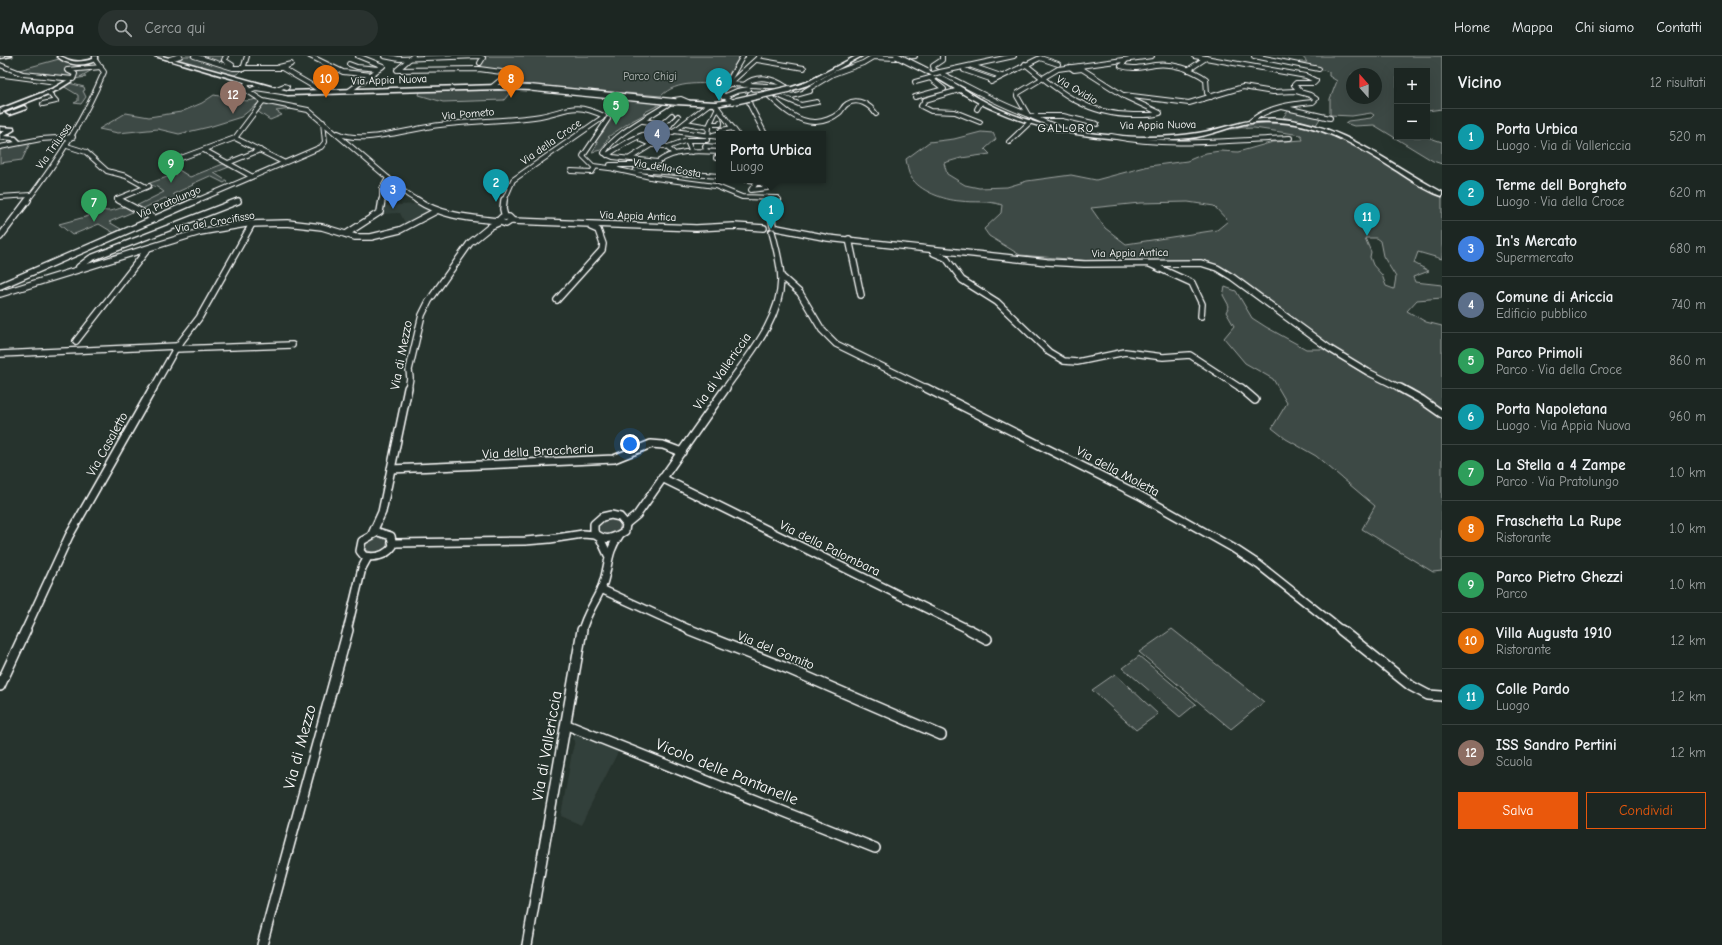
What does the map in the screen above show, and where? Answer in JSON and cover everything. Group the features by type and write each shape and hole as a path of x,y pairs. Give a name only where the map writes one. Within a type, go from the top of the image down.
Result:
{"main road":[{"path":"0,57 10,56"},
{"path":"59,56 73,63 83,63 95,58"},
{"name":"Via Appia Nuova","path":"157,56 288,93 492,87 532,88 674,101"},
{"path":"674,101 714,106 788,88 799,87 860,56"},
{"name":"Via Appia Nuova","path":"897,57 935,75 981,102 1029,118 1058,130 1111,136 1196,136 1251,122 1274,121 1295,123 1338,134 1362,145 1442,194"},
{"path":"1,111 48,92 72,79"},
{"path":"15,97 17,104"},
{"path":"1,103 1,111 5,115 24,108"},
{"path":"0,129 12,129 0,137"},
{"path":"0,137 14,138 18,143"}],"street":[{"path":"170,59 180,56"},
{"path":"194,56 241,69 281,68 323,92"},
{"path":"226,56 225,61 241,69"},
{"path":"241,69 247,56"},
{"path":"310,56 342,71 372,75"},
{"path":"349,91 383,66 358,56"},
{"path":"723,97 721,94 723,89 729,82 743,56"},
{"path":"780,92 794,96 806,93 833,74 863,63 873,57 915,56"},
{"path":"942,56 943,59 935,64 933,69 974,88 1029,118 1063,116 1096,124"},
{"path":"915,82 935,75 1014,56"},
{"path":"1029,118 1017,94 1055,70 1102,61 1126,60 1152,56"},
{"path":"1194,56 1291,74 1309,78 1317,82 1296,83 1294,85 1300,89 1300,91"},
{"path":"1188,70 1210,56"},
{"path":"1254,56 1319,69"},
{"path":"375,63 386,57 480,57 482,58 480,62"},
{"path":"409,57 397,70 478,69 510,73 492,87"},
{"path":"0,65 26,74 72,79 76,74 67,70 101,67 95,58"},
{"path":"729,82 735,80 758,58 804,68"},
{"path":"964,70 992,81 1025,64 1041,58 1058,64"},
{"path":"1126,60 1120,65 1142,68 1163,65 1188,70 1206,79 1207,94 1211,97"},
{"path":"349,64 357,67 379,69"},
{"path":"1025,64 1041,78"},
{"path":"1291,74 1294,64"},
{"path":"972,66 1001,76"},
{"name":"Via Trilussa","path":"0,237 73,137 103,75 104,71 101,67"},
{"path":"1070,67 1073,70 1083,70 1124,95 1185,103 1211,97 1239,87 1273,92 1300,91 1312,96 1316,100 1311,103 1291,104 1282,107 1255,117 1251,122"},
{"path":"915,97 944,89 935,75"},
{"name":"Via Ovidio","path":"1041,78 1068,97 1100,113 1124,117 1160,113 1124,95"},
{"path":"744,85 754,79 777,81 788,88"},
{"path":"966,84 975,80"},
{"path":"248,82 246,84 248,91 263,101 304,108 324,122 333,130 334,134 417,202 436,211 465,218 498,221 506,217 511,218 512,222"},
{"path":"729,82 744,85 807,91"},
{"path":"274,90 284,86 287,87"},
{"path":"248,91 257,87 278,93 288,93"},
{"path":"799,87 807,91"},
{"path":"312,93 318,88"},
{"path":"974,88 925,100 921,106 927,110 956,111 980,122"},
{"path":"723,97 741,90 758,89 775,91"},
{"path":"758,89 748,96 764,131"},
{"path":"766,90 801,105 817,102"},
{"path":"44,104 56,101 48,92"},
{"path":"750,94 765,93 793,114 812,122 834,116 846,105 854,102 866,104 876,114"},
{"path":"749,100 769,95"},
{"path":"723,97 735,101"},
{"path":"181,158 236,139 263,101"},
{"path":"607,155 604,152 606,148 622,135 658,113 674,101"},
{"path":"977,109 981,102"},
{"path":"714,106 721,114 723,120 735,131"},
{"path":"630,158 714,106"},
{"path":"709,136 714,106"},
{"name":"Via Pometo","path":"333,130 344,137 364,137 440,125 534,117 573,107 591,110 605,118"},
{"path":"1282,107 1330,118"},
{"path":"656,123 657,120 654,119 658,113"},
{"path":"666,115 675,116"},
{"path":"662,124 675,116"},
{"path":"665,130 671,124 675,116"},
{"name":"Via della Croce","path":"590,165 584,159 584,153 605,118"},
{"name":"Via della Croce","path":"498,221 509,186 513,180 605,118"},
{"path":"1009,142 1029,118"},
{"path":"686,122 710,125 720,124 723,120"},
{"path":"643,121 648,130"},
{"name":"Via Pratolungo","path":"0,286 324,145 324,122"},
{"path":"656,123 682,126"},
{"path":"607,155 648,130 656,123"},
{"path":"721,131 733,128"},
{"path":"639,129 628,138 648,147"},
{"path":"648,130 665,130 673,132 680,138 687,140 694,140 716,135"},
{"path":"648,130 641,140 653,145"},
{"path":"694,140 697,135 701,134"},
{"path":"664,138 671,140 701,134 716,137"},
{"path":"1111,136 1124,139 1194,142 1290,138"},
{"path":"0,147 45,138 73,137"},
{"path":"668,150 680,138"},
{"path":"236,139 283,162"},
{"path":"687,140 692,152"},
{"path":"67,146 86,152 107,170 126,176 148,186 117,199 155,219"},
{"path":"660,146 675,154"},
{"path":"706,151 706,146 716,147"},
{"path":"204,150 251,176"},
{"path":"228,163 260,150"},
{"path":"590,165 626,164 650,167 663,158 675,154 706,151 716,152"},
{"path":"607,155 657,163"},
{"path":"590,165 614,169 716,176"},
{"path":"571,170 592,172 595,167"},
{"name":"Via della Costa","path":"614,169 655,178 718,186 742,197 775,198 778,200 770,207 774,229"},
{"path":"346,234 380,212 382,205 380,190 388,178"},
{"path":"0,197 31,195"},
{"path":"72,272 91,258 238,201"},
{"name":"Via della Croce","path":"504,205 504,216 506,217"},
{"name":"Via del Crocifisso","path":"0,294 190,234 252,224 301,224 366,237 385,235 404,228 436,211"},
{"name":"Via Appia Antica","path":"498,221 504,224 512,222 698,228 734,226 774,229 915,248 1073,264 1199,263 1216,267 1333,351 1367,372 1413,393 1442,414"},
{"name":"Via di Mezzo","path":"372,534 381,518 410,378 409,370 422,315 429,301 470,244 498,221"},
{"name":"Via Casaletto","path":"0,686 66,542 176,348 199,318 252,224"},
{"path":"557,300 572,282 596,260 603,248 597,229 575,224"},
{"path":"0,227 9,225"},
{"name":"Via di Vallericcia","path":"528,945 583,626 589,610 601,589 611,544 625,531 626,524 641,510 762,336 777,302 782,277 774,229"},
{"path":"849,240 861,295"},
{"path":"76,341 149,248"},
{"path":"915,248 946,258 962,280 997,302 1050,352 1062,361 1077,362 1125,352 1163,357 1189,355 1241,388 1255,400"},
{"path":"80,252 91,258"},
{"path":"1146,263 1192,284 1202,304 1201,316"},
{"name":"Via della Moletta","path":"782,277 800,290 826,335 833,342 998,423 1145,499 1230,546 1259,565 1411,686 1428,695 1442,696"},
{"path":"0,354 292,345"},
{"name":"Via della Braccheria","path":"391,469 615,459 627,456 643,446 650,444 682,452"},
{"name":"Via della Palombara","path":"662,478 987,639"},
{"path":"577,535 584,532 595,522 605,516 631,516 641,510"},
{"path":"620,517 626,524"},
{"name":"Via di Mezzo","path":"381,518 383,532"},
{"path":"595,522 593,530 604,544 608,555"},
{"path":"394,543 392,536 383,532 372,534 363,540 359,548 361,554 368,557 384,554 394,543 427,544 546,540 589,534 608,539 619,536"},
{"name":"Via di Mezzo","path":"262,945 353,611 362,568 368,557"},
{"name":"Via del Gomito","path":"601,589 684,628 791,670 941,736"},
{"name":"Vicolo delle Pantanelle","path":"567,725 875,848"}],"shaded area":[{"path":"416,204 429,212 406,225 400,213 382,214 384,206"},
{"path":"574,731 620,748 581,825 561,816 575,741 572,739"}],"green space":[{"path":"181,56 224,56 221,61 236,67 240,72 233,76 174,59"},
{"name":"Parco Chigi","path":"485,56 740,56 723,84 682,85 674,87 661,96 518,84 499,84 514,74 513,72 479,67"},
{"path":"1302,56 1442,56 1442,109 1430,111 1430,68 1394,68 1394,137 1374,125 1354,126 1345,123 1348,121 1371,118 1374,115 1371,113 1352,116 1330,115 1330,99 1337,81 1329,76 1329,72 1299,62 1307,62"},
{"path":"59,59 63,62 79,64 77,69 92,70 80,77 86,77 74,79 43,73 31,74 19,70"},
{"path":"69,83 84,87 85,90 83,91 86,97 81,104 74,103 78,101 78,95 63,86"},
{"path":"513,89 504,100 443,102 419,95 420,91"},
{"path":"214,95 247,101 256,99 260,102 241,117 179,134 158,129 118,133 99,129 126,113 149,117 181,112 202,103"},
{"path":"625,99 665,102 643,113 645,114 608,137 610,138 605,142 606,144 601,150 592,152 598,143 594,142 604,131 616,102"},
{"path":"263,103 292,109 276,111 282,115 270,120 257,111"},
{"path":"1289,110 1321,117 1316,125 1283,117"},
{"path":"1275,122 1304,126 1341,136 1362,146 1442,196 1442,259 1418,252 1414,263 1429,271 1413,277 1415,282 1442,285 1442,298 1417,300 1407,311 1426,322 1442,326 1442,411 1412,389 1374,373 1335,350 1235,275 1218,265 1204,261 1104,262 1020,255 989,236 984,229 1001,213 1002,205 966,202 947,199 932,194 920,187 911,177 906,159 929,142 954,139 981,132 993,133 996,139 985,149 990,154 961,158 944,163 947,174 965,185 979,188 1007,187 1027,181 1071,175 1096,180 1149,166 1187,161 1206,153 1220,151 1238,152 1273,142 1303,140 1301,135 1254,128 1228,129 1260,123","holes":["1188,202 1214,206 1228,221 1217,230 1126,244 1105,228 1091,208 1140,203","1365,238 1376,238 1380,241 1383,256 1396,277 1394,289 1386,286 1382,275 1373,265 1370,257 1371,252"]},
{"path":"1430,138 1442,142 1442,164 1433,161 1399,140 1430,140"},
{"path":"31,141 22,160 0,163 0,148"},
{"path":"179,158 183,160 171,165 190,177 223,164 229,167 214,173 227,181 224,183 210,176 192,184 193,185 173,194 185,202 179,205 165,198 142,209 136,206 164,192 157,187 147,184 176,174 162,164"},
{"path":"94,206 98,209 110,211 126,206 135,211 109,222 121,229 114,233 99,224 72,235 59,224 89,216 91,207"},
{"path":"1225,287 1236,291 1252,318 1266,327 1306,349 1323,349 1366,375 1422,401 1442,418 1442,571 1433,572 1362,529 1375,506 1316,456 1286,439 1272,428 1287,403 1273,379 1245,363 1224,338 1234,326 1226,312 1229,306 1223,295"},
{"path":"611,518 620,522 620,530 611,535 601,533 598,530 598,524 603,520"},
{"path":"380,535 388,539 386,548 375,553 365,550 364,545 368,539"},
{"path":"1172,629 1264,702 1231,729 1139,652"},
{"path":"1139,656 1196,704 1180,717 1123,668"},
{"path":"1115,674 1158,714 1136,730 1092,690"}],"railway":[{"path":"0,77 52,84"},
{"path":"629,95 668,99"}],"place":[{"name":"Villa Augusta 1910","path":"326,98"},
{"name":"Fraschetta La Rupe","path":"511,98"},
{"name":"Porta Napoletana","path":"719,101"},
{"name":"ISS Sandro Pertini","path":"233,114"},
{"name":"Parco Primoli","path":"616,125"},
{"name":"Comune di Ariccia","path":"657,153"},
{"name":"Parco Pietro Ghezzi","path":"171,183"},
{"name":"Terme dell Borgheto","path":"496,202"},
{"name":"In's Mercato","path":"393,209"},
{"name":"La Stella a 4 Zampe","path":"94,222"},
{"name":"Porta Urbica","path":"771,229"},
{"name":"Colle Pardo","path":"1367,236"}],"district":[{"name":"GALLORO","path":"1066,128"}]}
